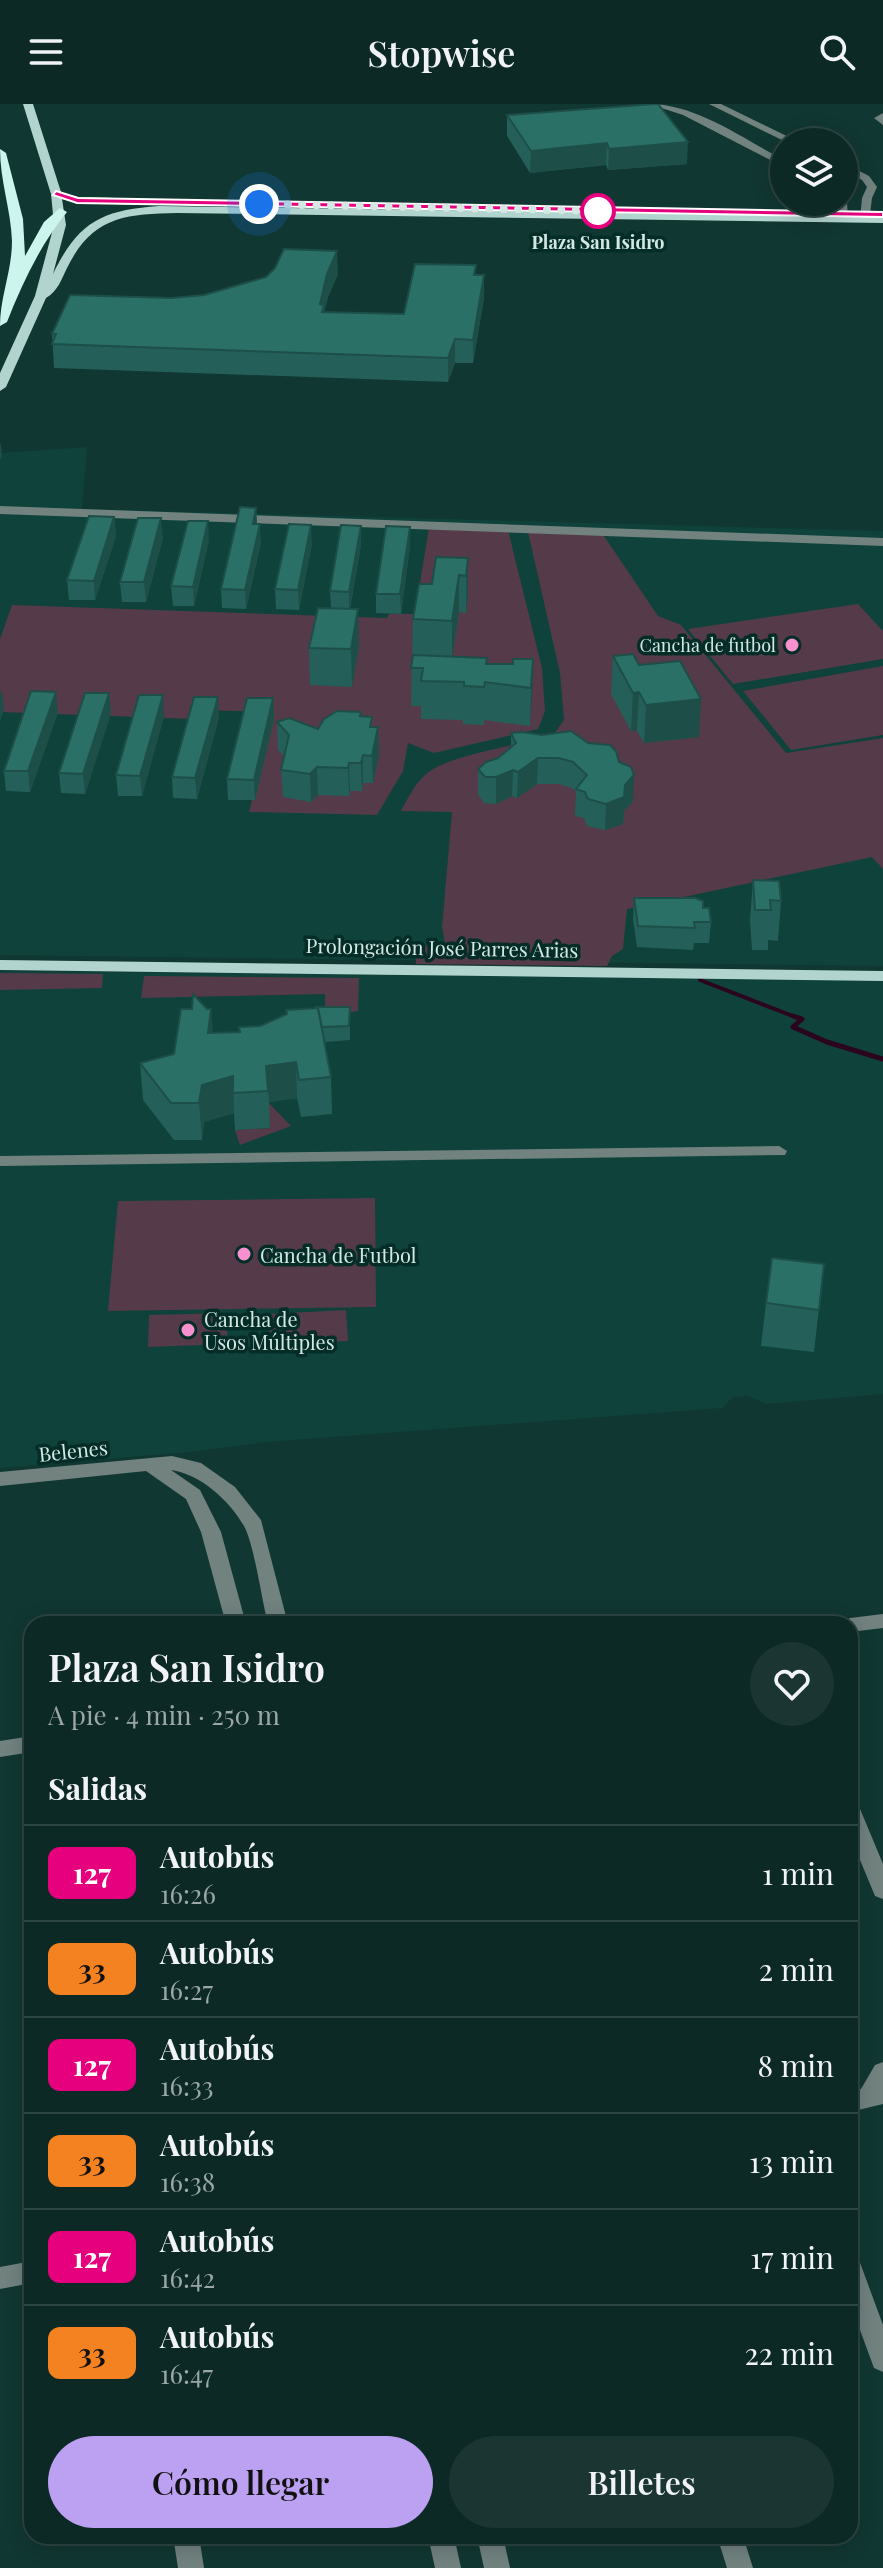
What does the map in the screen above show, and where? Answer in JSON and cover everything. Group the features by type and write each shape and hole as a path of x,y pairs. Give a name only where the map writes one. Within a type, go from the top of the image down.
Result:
{"highway":[{"path":"0,153 21,233 20,261 12,295"},
{"path":"0,322 52,218 60,212"}],"main road":[{"path":"0,387 41,296 60,225 56,194 28,104"},
{"path":"56,194 77,200 474,212 770,212"},
{"path":"41,296 50,291 83,233 101,222 128,214 209,210 770,212"},
{"path":"858,215 883,217"},
{"path":"0,353 7,342 26,328"},
{"name":"Prolongación José Parres Arias","path":"0,965 883,976"}],"street":[{"path":"654,104 686,113 770,157"},
{"path":"686,113 719,104 770,130"},
{"path":"858,175 872,187 865,217"},
{"path":"0,510 883,542"},
{"path":"0,1161 779,1151"},
{"name":"Belenes","path":"0,1479 149,1464 172,1463 194,1468 228,1492 254,1525 276,1616"},
{"path":"149,1464 193,1495 211,1532 234,1616"},
{"path":"858,1624 883,1621"},
{"path":"0,1749 24,1745"},
{"path":"858,1829 883,1890"},
{"path":"867,2097 883,2072"},
{"path":"0,2278 24,2274"},
{"path":"858,2290 883,2360"},
{"path":"187,2544 191,2568"},
{"path":"443,2544 448,2568"},
{"path":"492,2544 497,2568"},
{"path":"732,2544 740,2568"}],"shaded area":[{"path":"87,447 82,509 883,531 883,966 0,955 0,453"},
{"path":"429,527 508,530 542,668 545,711 538,729 434,753 408,743 403,771 377,815 249,812 274,712 196,710 193,719 0,712 0,639 12,605 387,618 389,614 415,614"},
{"path":"528,532 602,533 658,616 681,625 786,753 883,738 883,869 872,857 627,909 623,949 612,956 607,966 416,964 416,948 445,943 442,927 452,812 401,811 412,792 425,775 450,761 554,734 564,720 560,673"},
{"name":"Cancha de futbol","path":"858,604 883,631 883,659 733,684 688,629"},
{"name":"Cancha de futbol","path":"883,666 883,735 791,750 743,691"},
{"path":"0,971 883,979 883,1394 766,1404 748,1396 733,1397 722,1408 265,1442 189,1452 0,1468"},
{"path":"0,973 103,974 102,988 0,990"},
{"path":"144,976 359,978 358,1011 325,1016 325,994 141,998"},
{"path":"268,1102 291,1126 240,1145 235,1130 270,1128"},
{"name":"Cancha de Futbol","path":"375,1198 376,1307 108,1311 118,1201"},
{"name":"Cancha de Usos Múltiples","path":"346,1310 348,1341 270,1344 269,1314"},
{"name":"Cancha de Usos Múltiples","path":"227,1313 227,1344 148,1347 149,1315"}],"building":[{"path":"658,104 688,142 609,149 607,143 531,151 507,115"},
{"path":"284,249 337,251 327,274 320,304 324,305 322,312 404,314 415,264 476,265 474,275 484,275 473,340 455,339 448,358 52,344 56,334 52,334 70,295 171,298 204,295 266,277 275,268"},
{"path":"240,507 256,508 253,524 260,524 245,590 221,589"},
{"path":"89,516 114,517 94,581 67,580"},
{"path":"138,518 161,518 144,582 120,582"},
{"path":"188,521 208,521 193,587 171,586"},
{"path":"289,524 311,525 298,590 275,589"},
{"path":"341,525 361,526 349,592 330,591"},
{"path":"386,526 410,527 400,594 376,594"},
{"path":"436,557 468,558 466,576 459,575 452,621 413,619 419,584 432,584"},
{"path":"318,608 358,609 351,649 309,648"},
{"path":"633,654 639,665 680,661 701,699 646,705 639,692 633,693 613,656"},
{"path":"413,655 487,658 486,664 513,664 513,659 533,659 531,688 485,682 484,687 464,686 464,682 421,681 423,668 411,668"},
{"path":"31,691 56,692 28,771 4,771"},
{"path":"85,693 109,693 83,774 59,773"},
{"path":"139,695 163,695 140,776 116,775"},
{"path":"194,697 218,697 195,778 172,777"},
{"path":"247,698 273,698 254,780 227,779"},
{"path":"337,711 361,712 360,716 372,717 370,727 378,727 372,756 363,755 361,763 349,763 348,768 317,767 310,774 281,770 289,735 277,722 289,718 318,729 324,719"},
{"path":"571,731 588,743 610,745 616,751 619,762 631,767 634,775 625,785 624,797 606,804 588,799 585,792 576,789 587,775 573,762 559,758 538,758 518,772 513,770 496,777 485,777 478,769 516,743 511,733 542,735"},
{"path":"753,880 779,881 781,901 770,900 771,910 755,910"},
{"path":"634,898 695,898 703,901 703,908 709,908 711,922 694,922 695,928 638,926"},
{"path":"193,994 207,1009 211,1009 208,1033 240,1032 239,1027 260,1026 287,1014 286,1010 318,1008 331,1077 299,1080 296,1062 266,1066 268,1091 233,1093 233,1076 202,1085 199,1103 171,1103 140,1063 174,1054 181,1009 192,1009"},
{"path":"315,1007 350,1007 349,1026 322,1027 318,1008"},
{"path":"772,1258 824,1264 819,1310 766,1303"}],"waterway":[{"path":"700,980 798,1018"},
{"path":"793,1016 802,1019 793,1027 827,1042 883,1059"}],"bus line":[{"name":"127","path":"56,194 77,200 883,215"}],"place":[{"name":"Plaza San Isidro","path":"598,211"},
{"name":"Cancha de futbol","path":"792,645"},
{"name":"Cancha de Futbol","path":"244,1254"},
{"name":"Cancha de Usos Múltiples","path":"188,1330"}],"route":[{"path":"259,204 602,211 598,211"}]}
